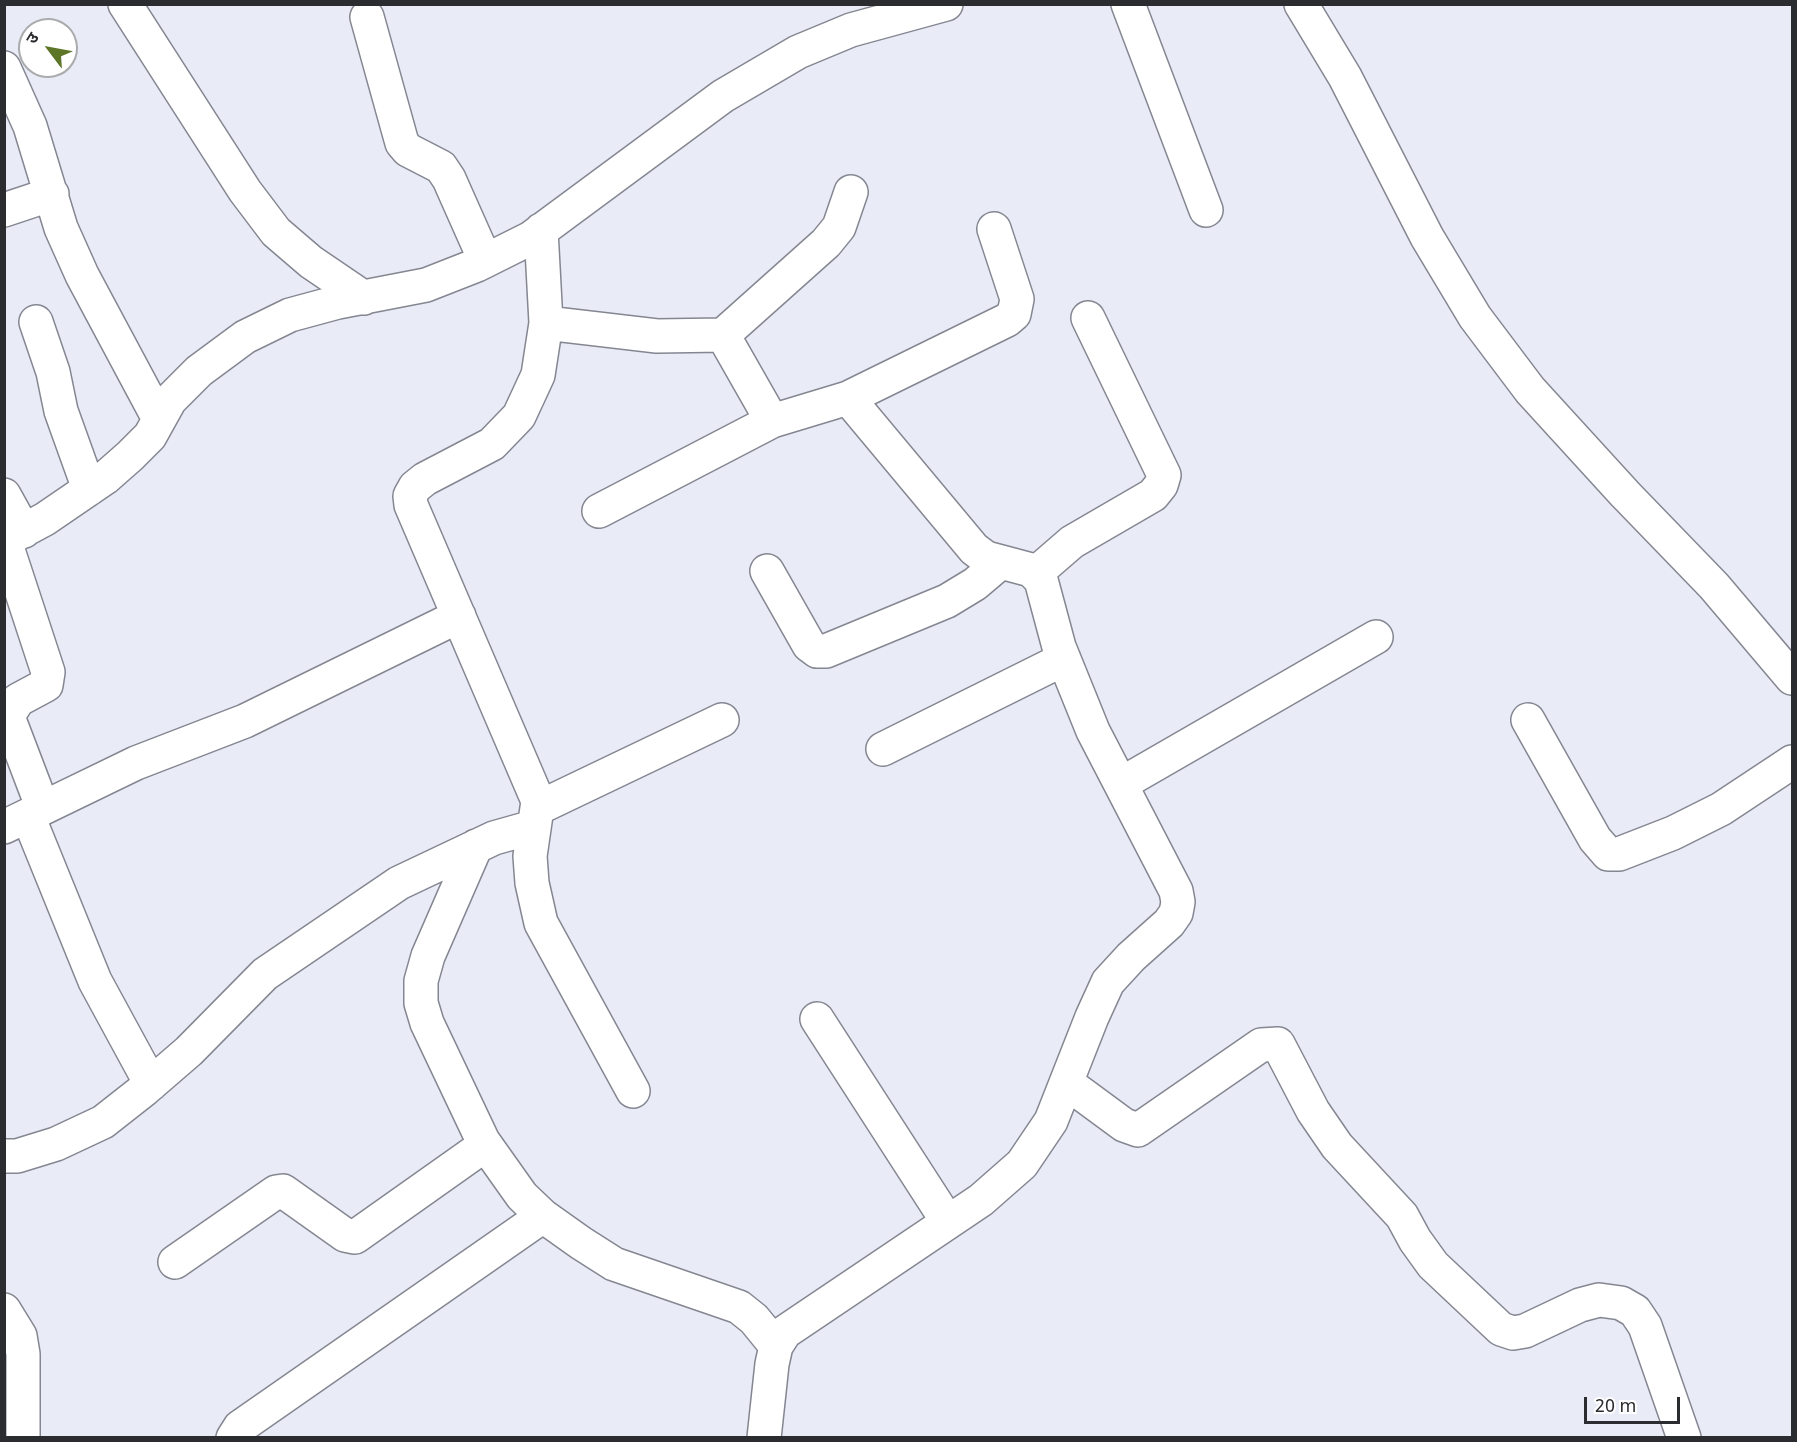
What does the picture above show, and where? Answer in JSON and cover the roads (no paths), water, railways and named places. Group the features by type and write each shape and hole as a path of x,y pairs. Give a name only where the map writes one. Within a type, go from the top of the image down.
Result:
{"street":[{"path":"125,4 245,191 276,232 311,262 364,298"},
{"path":"11,538 89,489 130,456 150,436 170,400 199,371 245,337 290,315 426,285 485,260 541,230 723,96 798,52 901,10 946,4"},
{"path":"1128,4 1206,210"},
{"path":"1301,4 1345,77 1427,237 1475,316 1530,390 1624,494 1714,586 1792,678"},
{"path":"367,17 402,143 408,150 441,167 449,179 485,260"},
{"path":"4,68 30,126 61,228 81,275 159,418"},
{"path":"546,323 657,336 723,335 826,243 839,227 851,192"},
{"path":"4,210 52,194"},
{"path":"599,511 771,421 848,398 1007,320 1014,314 1017,299 994,229"},
{"path":"541,230 546,323 538,375 519,416 492,444 425,479 410,496 411,505 532,783 536,818 530,856 532,884 542,923 633,1091"},
{"path":"1035,574 1072,542 1153,495 1161,485 1164,475 1088,318"},
{"path":"36,322 53,372 61,411 89,489"},
{"path":"723,335 771,421"},
{"path":"764,1437 776,1347 785,1332 981,1200 1022,1164 1051,1121 1108,982 1169,923 1176,913 1179,902 1176,891 1094,731 1064,659 1046,594 1035,574 1019,566 986,558 974,549 848,398"},
{"path":"4,495 11,538 48,672 46,685 18,700 9,714 25,817 95,981 151,1084"},
{"path":"766,571 809,645 817,651 826,651 947,601 975,584 1001,562"},
{"path":"25,817 136,763 245,721 459,615"},
{"path":"1121,784 1376,637"},
{"path":"883,749 1064,659"},
{"path":"4,1156 17,1156 56,1144 104,1122 151,1084 266,974 399,883 536,818 722,720"},
{"path":"1528,720 1595,839 1608,854 1619,854 1721,810 1792,762"},
{"path":"476,846 428,956 421,981 421,1003 427,1023 485,1145 522,1197 543,1216 614,1264 739,1307 754,1319 776,1347"},
{"path":"817,1019 948,1222"},
{"path":"1067,1083 1124,1125 1138,1130 1261,1045 1278,1044 1313,1111 1337,1146 1402,1216 1414,1240 1433,1265 1501,1329 1513,1333 1525,1331 1580,1305 1599,1300 1621,1303 1635,1311 1645,1326 1684,1437"},
{"path":"175,1262 276,1192 283,1191 345,1235 354,1237 485,1145"},
{"path":"232,1437 240,1427 543,1216"},
{"path":"4,1310 20,1336 23,1354 22,1437"}]}
